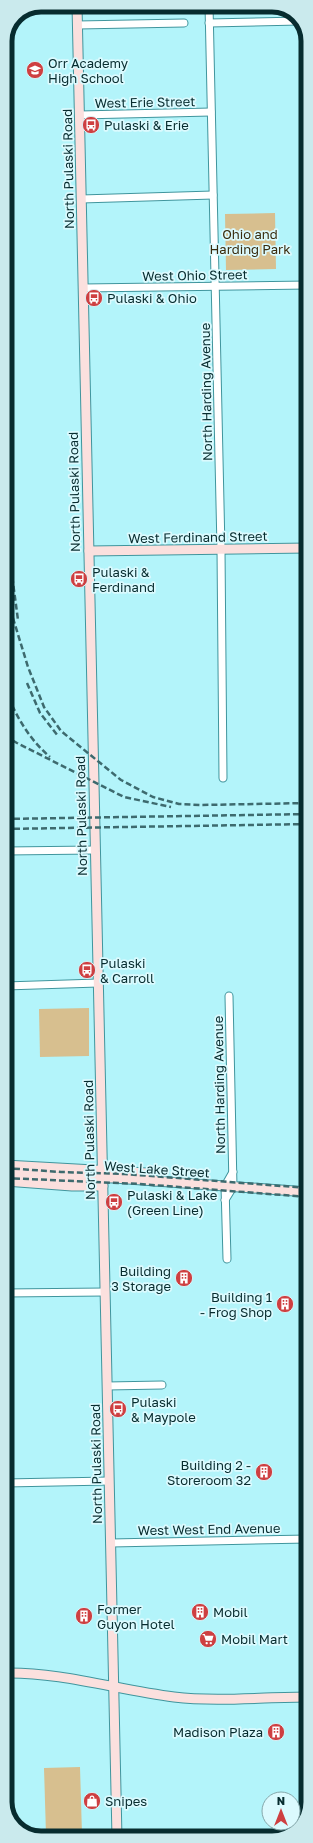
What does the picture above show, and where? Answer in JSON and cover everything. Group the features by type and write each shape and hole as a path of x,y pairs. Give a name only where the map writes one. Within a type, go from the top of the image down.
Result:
{"main road":[{"name":"North Pulaski Road","path":"77,12 117,1831"},
{"name":"West Ferdinand Street","path":"89,551 301,548"},
{"name":"West Lake Street","path":"12,1166 103,1178"},
{"name":"West Lake Street","path":"12,1174 155,1181 301,1192"},
{"name":"West Lake Street","path":"12,1182 72,1186 103,1178"},
{"path":"12,1673 56,1676 113,1687 190,1698 301,1697"}],"street":[{"name":"North Harding Avenue","path":"209,12 221,549 223,778"},
{"path":"209,23 293,21"},
{"path":"78,25 184,24"},
{"name":"West Erie Street","path":"80,115 211,112"},
{"path":"81,199 213,195"},
{"name":"West Ohio Street","path":"83,288 301,285"},
{"path":"12,851 95,850"},
{"path":"12,986 98,983"},
{"name":"North Harding Avenue","path":"227,1259 225,1200 233,1172 229,996"},
{"path":"12,1293 105,1292"},
{"path":"107,1386 162,1385"},
{"path":"12,1483 109,1481"},
{"name":"West West End Avenue","path":"111,1543 301,1539"}],"green space":[{"name":"Ohio and Harding Park","path":"275,213 276,269 226,270 225,214"},
{"path":"89,1008 89,1056 40,1057 39,1009"},
{"path":"80,1767 82,1831 46,1831 44,1768"}],"railway":[{"path":"12,575 18,620"},
{"path":"12,615 28,667 44,707 61,731 121,780 153,797 179,804 301,803"},
{"path":"27,683 40,713 58,736"},
{"path":"12,704 23,726 35,742 50,757"},
{"path":"12,740 124,797 171,807"},
{"path":"12,819 301,814"},
{"path":"12,829 301,824"},
{"path":"12,1168 125,1174 301,1187"},
{"path":"12,1178 140,1184 301,1196"}],"place":[{"name":"Orr Academy High School","path":"35,70"},
{"name":"Pulaski & Erie","path":"91,125"},
{"name":"Pulaski & Ohio","path":"94,298"},
{"name":"Pulaski & Ferdinand","path":"79,579"},
{"name":"Pulaski & Carroll","path":"87,970"},
{"name":"Pulaski & Lake (Green Line)","path":"114,1202"},
{"name":"Building 3 Storage","path":"184,1278"},
{"name":"Building 1 - Frog Shop","path":"285,1304"},
{"name":"Pulaski & Maypole","path":"118,1409"},
{"name":"Building 2 - Storeroom 32","path":"264,1472"},
{"name":"Mobil","path":"200,1612"},
{"name":"Former Guyon Hotel","path":"84,1616"},
{"name":"Mobil Mart","path":"208,1639"},
{"name":"Madison Plaza","path":"276,1732"},
{"name":"Snipes","path":"92,1801"}]}
